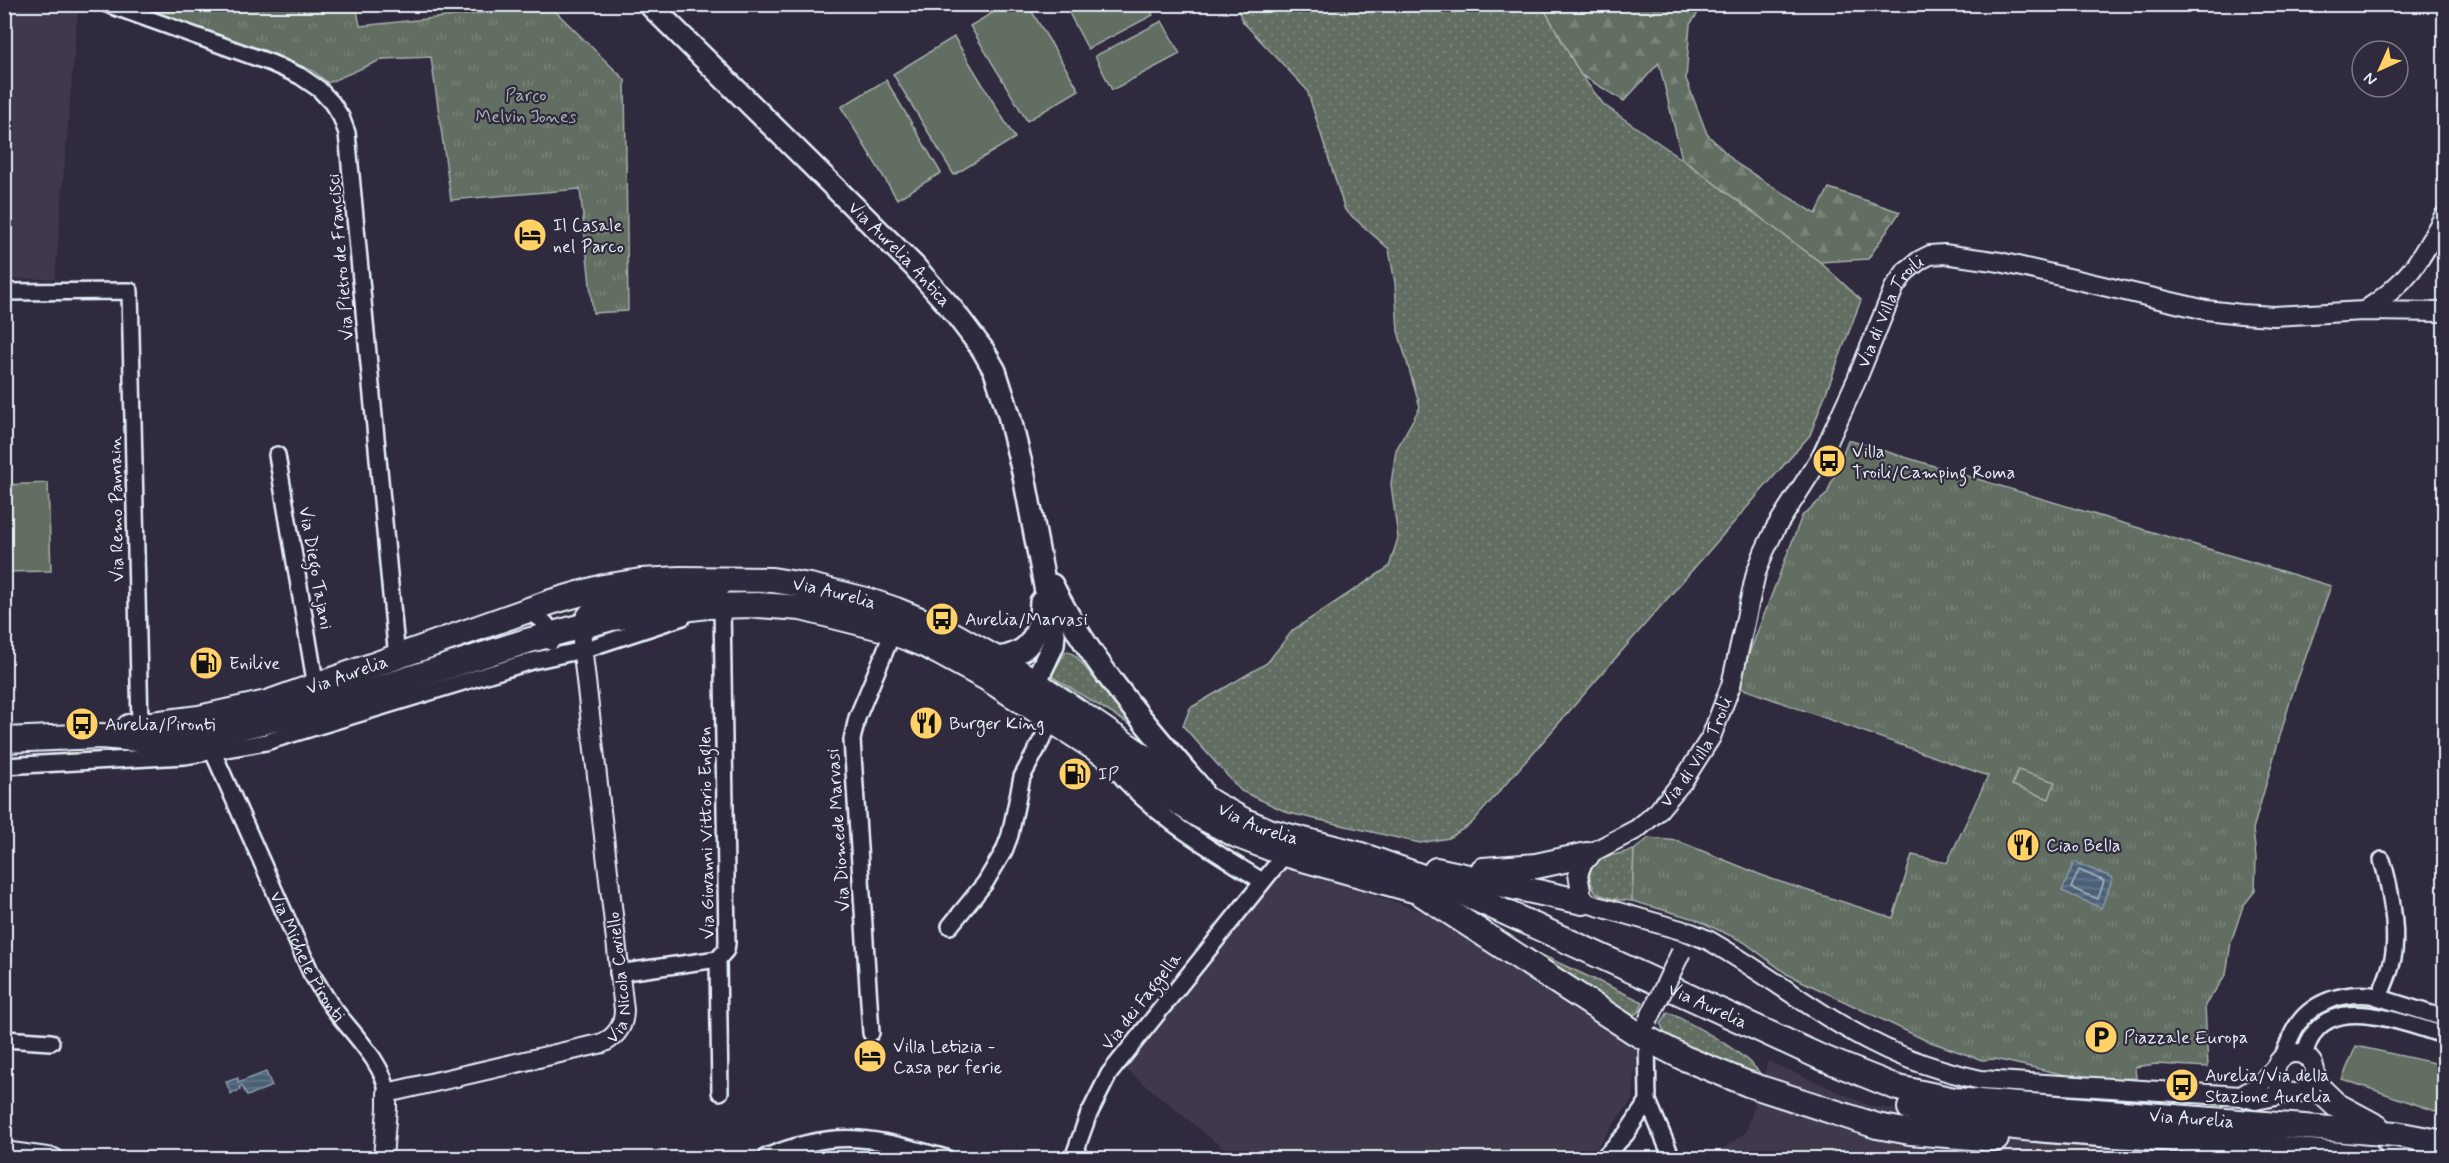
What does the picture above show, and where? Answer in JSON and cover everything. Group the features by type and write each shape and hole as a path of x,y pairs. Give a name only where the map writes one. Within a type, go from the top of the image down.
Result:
{"main road":[{"name":"Via Aurelia Antica","path":"649,4 914,266 976,340 995,371 1009,415 1042,566"},
{"path":"1031,693 1053,645 1052,624 1042,566"},
{"path":"997,658 1016,654 1035,635 1041,619 1042,566"},
{"path":"1042,566 1080,636 1111,682 1142,722 1212,802"},
{"name":"Via Aurelia","path":"101,736 140,725 228,712 267,703 565,597 613,585 680,579 748,579 789,582 881,604 945,630 997,658 1031,693 1052,721 1181,805 1225,830 1285,854 1417,891 1497,924 1778,1057 1865,1093 1914,1109 1971,1121 2325,1156 2370,1158"},
{"name":"Via Aurelia","path":"4,740 101,736 148,740 201,736 305,712 551,634 612,618 714,606 801,608 893,632 1031,693 1245,820 1276,833 1358,854 1448,886 1818,1056 1860,1074 1922,1095 2010,1106 2396,1134 2445,1143"},
{"path":"1053,645 1061,641 1073,646 1111,682"},
{"path":"1358,854 1583,902"},
{"path":"1446,872 1512,870 1587,855"},
{"path":"1417,891 1648,1030 1684,1058 1748,1084 1848,1118 1911,1132 1987,1139 2057,1139 2098,1134"},
{"path":"2313,1083 2323,1096 2342,1110 2396,1134"}],"street":[{"name":"Via Pietro de Francisci","path":"107,4 271,63 300,76 326,96 341,117 347,133 397,658"},
{"path":"2363,311 2392,292 2413,271 2445,216"},
{"name":"Via di Villa Troili","path":"1587,855 1631,833 1657,812 1683,781 1711,737 1731,685 1756,573 1764,552 1775,529 1822,455 1857,379 1894,288 1906,271 1920,260 1930,255 1944,254 2000,262 2223,312 2274,316 2363,311 2445,312"},
{"name":"Via Remo Pannain","path":"4,292 130,291 140,725"},
{"name":"Via Diego Tajani","path":"277,455 316,687"},
{"path":"583,650 581,626 588,612 602,604 712,589 748,579"},
{"name":"Via Aurelia","path":"4,765 185,756 284,738 532,661 583,650 714,606"},
{"name":"Via Giovanni Vittorio Englen","path":"714,606 727,943 726,950 718,959 720,1092"},
{"path":"518,615 530,615 540,619 551,634 551,643 546,651 532,661"},
{"name":"Via Diomede Marvasi","path":"871,1033 852,740 857,718 893,632"},
{"name":"Via Nicola Coviello","path":"387,1093 609,1040 617,1033 624,1014 583,650"},
{"path":"305,712 342,720"},
{"path":"950,926 985,882 1004,851 1010,835 1022,777 1052,721"},
{"name":"Via Michele Pironti","path":"213,752 311,973 331,1005 373,1061 385,1083 387,1108 382,1158"},
{"name":"Via Aurelia","path":"1103,754 1127,784 1164,818 1262,881"},
{"name":"Via dei Faggella","path":"1073,1158 1088,1116 1109,1074 1285,854"},
{"path":"1583,902 1579,869 1587,855"},
{"path":"2379,997 2390,968 2394,947 2389,890 2382,860"},
{"name":"Via Aurelia","path":"1583,902 1691,933 1721,948 1874,1043 1908,1058 1981,1080 2045,1086 2241,1096 2256,1100 2291,1093"},
{"path":"1672,1158 1648,1101 1648,1030 1691,933"},
{"path":"618,973 718,959"},
{"path":"2278,1064 2291,1054 2304,1055 2314,1065 2313,1083 2303,1092 2291,1093 2280,1086 2277,1080 2278,1064 2297,1024 2316,1007 2348,996 2364,994 2379,997 2445,1018"},
{"path":"2304,1055 2311,1038 2319,1027 2342,1015 2377,1016 2445,1035"},
{"path":"4,1039 51,1042"},
{"name":"Via Aurelia","path":"2241,1096 2260,1084 2278,1064"},
{"path":"1603,1158 1626,1134 1648,1101"},
{"path":"766,1157 810,1142 854,1138 887,1142 946,1158"},
{"path":"4,1151 54,1158"}],"shaded area":[{"path":"71,4 78,8 55,279 5,279 5,5"},
{"path":"1287,866 1448,920 1637,1044 1633,1099 1596,1148 1572,1158 1235,1158 1122,1066"},
{"path":"1768,1061 1871,1106 2097,1141 2256,1158 1709,1158 1746,1132"}],"green space":[{"name":"Parco Melvin Jones","path":"132,5 356,5 360,26 492,12 492,5 549,5 625,80 628,311 593,313 580,189 451,200 431,57 383,59 328,83 313,71 266,51"},
{"path":"1006,5 1028,5 1079,90 1027,121 970,26"},
{"path":"1080,5 1147,5 1153,15 1088,49 1068,11"},
{"path":"1236,5 1542,5 1581,75 1604,105 1682,159 1820,262 1861,300 1810,435 1471,824 1449,838 1420,843 1289,813 1241,791 1183,726 1190,708 1267,663 1293,630 1389,567 1398,538 1391,484 1396,450 1420,407 1398,331 1395,283 1389,249 1345,210 1307,90 1243,22"},
{"path":"1542,5 1704,5 1690,24 1686,79 1707,134 1737,164 1816,214 1829,188 1900,212 1868,259 1820,262 1682,159 1659,63 1624,101 1581,75"},
{"path":"1162,21 1180,54 1112,90 1095,56"},
{"path":"954,37 1015,138 954,175 893,74"},
{"path":"886,80 941,173 897,199 841,107"},
{"path":"1848,440 2331,586 2291,698 2253,829 2256,858 2255,891 2243,906 2231,942 2226,975 2205,1005 2208,1067 2156,1064 2135,1067 2136,1078 2088,1080 1995,1059 1982,1060 1925,1040 1787,974 1744,942 1695,919 1632,901 1634,850 1649,838 1678,841 1771,879 1893,918 1912,855 1947,863 1988,776 1738,687 1802,516 1827,494"},
{"path":"48,483 51,571 5,572 5,485"},
{"path":"1068,651 1076,656 1132,726 1051,676"},
{"path":"2018,770 2055,782 2049,799 2012,785"},
{"path":"1634,850 1632,901 1613,899 1596,893 1590,876 1597,859"},
{"path":"1518,944 1643,1002 1639,1012 1630,1017"},
{"path":"1668,1012 1732,1048 1762,1076 1736,1071 1665,1036 1661,1024"},
{"path":"2356,1046 2444,1065 2444,1114 2342,1079"}],"water":[{"path":"2074,862 2113,878 2101,908 2062,891"},
{"path":"266,1072 272,1086 247,1096 242,1086 239,1087 240,1090 231,1094 226,1082 238,1078 238,1083"}],"place":[{"name":"Il Casale nel Parco","path":"530,235"},
{"name":"Villa Troili/Camping Roma","path":"1829,461"},
{"name":"Aurelia/Marvasi","path":"942,619"},
{"name":"Enilive","path":"206,663"},
{"name":"Burger King","path":"926,723"},
{"name":"Aurelia/Pironti","path":"82,724"},
{"name":"IP","path":"1075,774"},
{"name":"Ciao Bella","path":"2023,845"},
{"name":"Piazzale Europa","path":"2101,1037"},
{"name":"Villa Letizia - Casa per ferie","path":"870,1056"},
{"name":"Aurelia/Via della Stazione Aurelia","path":"2182,1085"}]}
